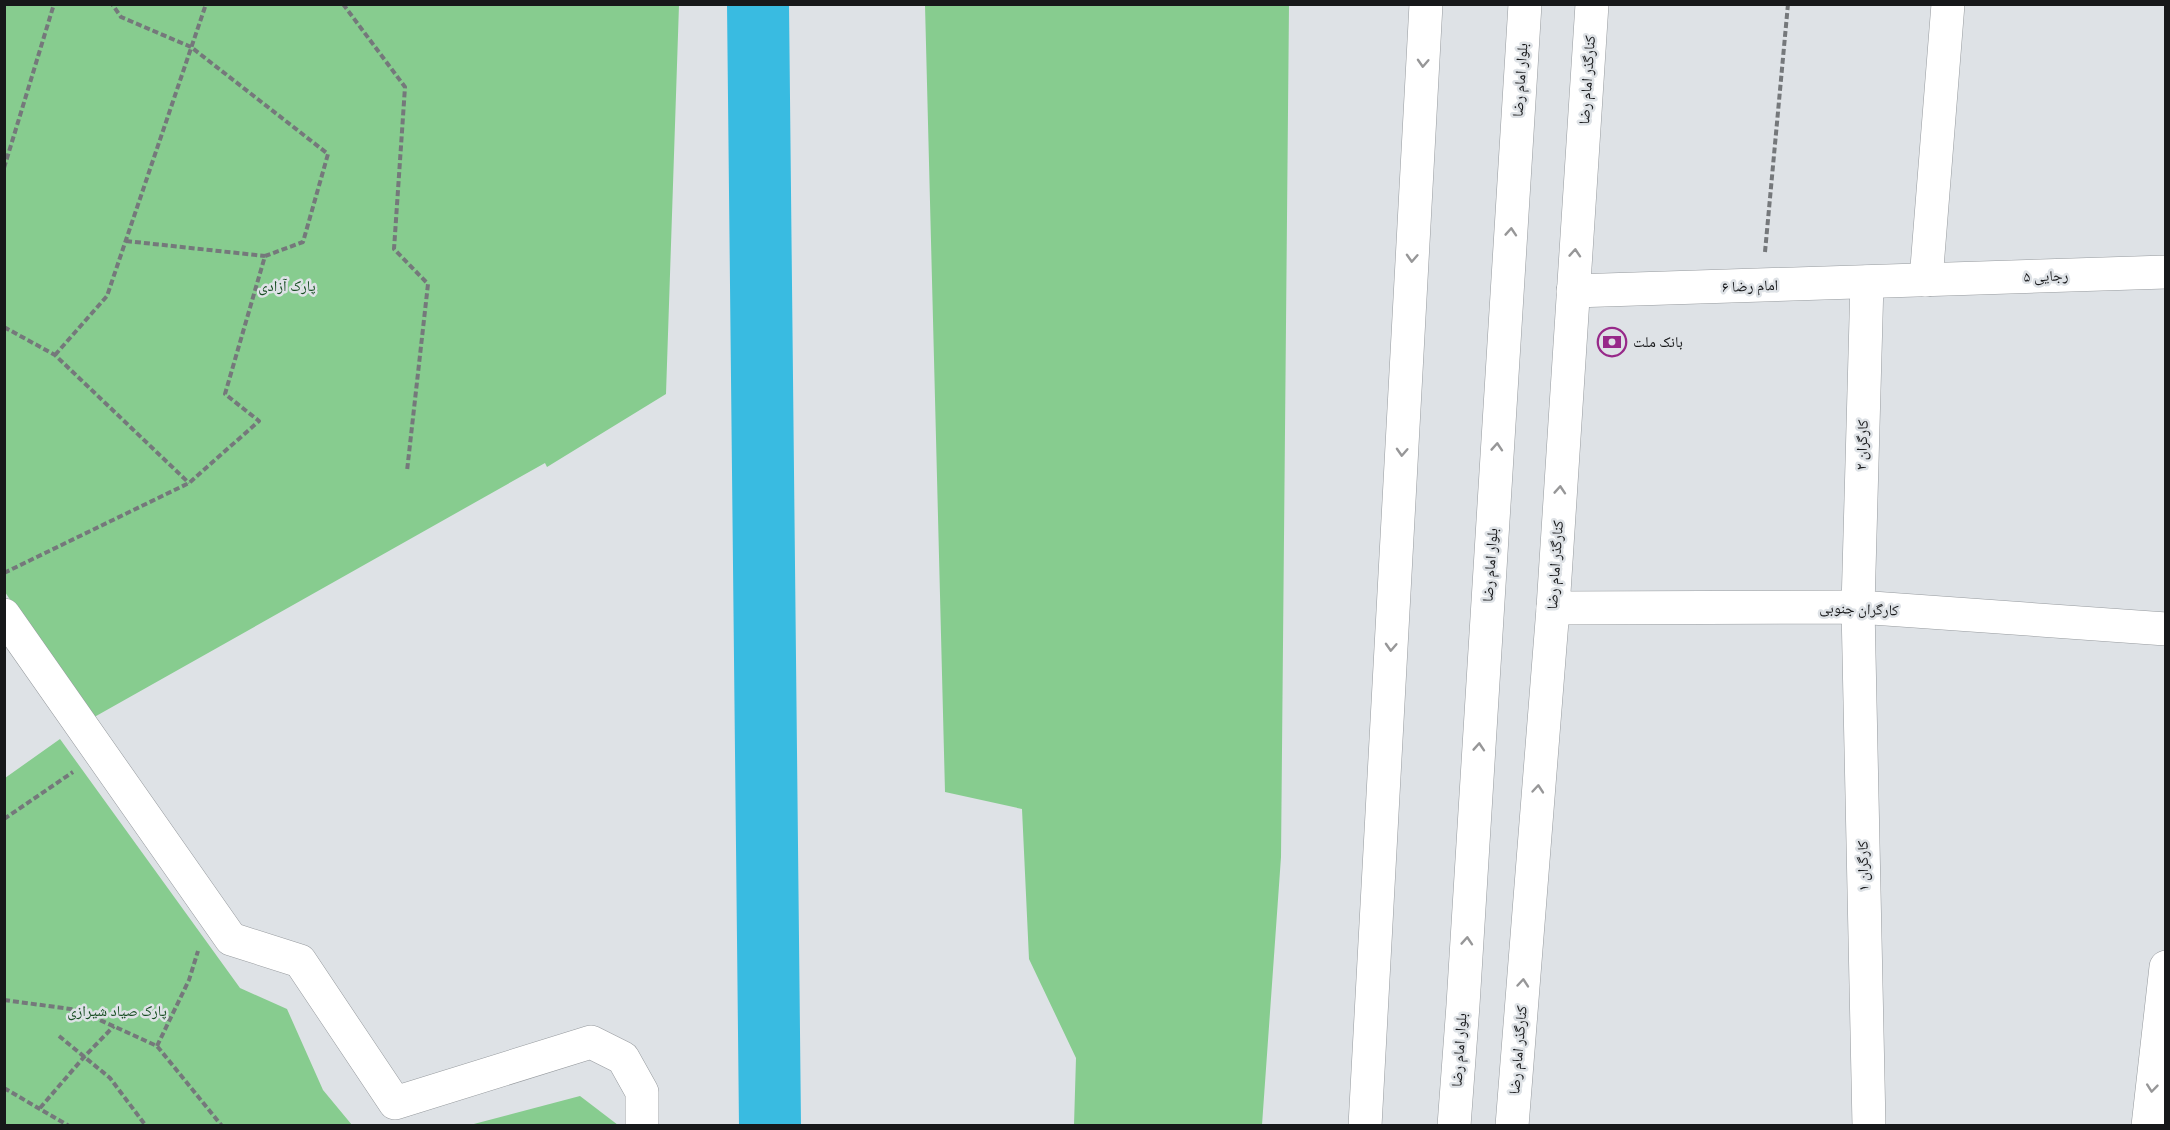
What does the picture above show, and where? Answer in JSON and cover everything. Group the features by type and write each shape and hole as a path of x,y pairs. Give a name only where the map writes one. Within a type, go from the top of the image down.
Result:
{"street":[{"path":"1365,1125 1426,4"},
{"name":"بلوار امام رضا","path":"1454,1125 1525,4"},
{"name":"کنارگذر امام رضا","path":"1512,1125 1553,608 1592,4"},
{"path":"1926,280 1948,4"},
{"name":"رجایی ۵","path":"1926,280 2166,272"},
{"name":"امام رضا ۶","path":"1573,291 1926,280"},
{"name":"کارگران ۲","path":"1858,607 1867,282"},
{"name":"کارگران جنوبی","path":"1553,608 1858,607 2166,629"},
{"name":"کارگران ۱","path":"1858,607 1869,1125"},
{"path":"4,615 231,939 300,961 402,1114 591,1042 623,1058 642,1092 642,1125"},
{"path":"2148,1125 2166,967"}],"path":[{"path":"4,168 54,4"},
{"path":"112,4 121,16 191,48 328,154 303,242 265,256 125,241"},
{"path":"55,355 107,296 206,4"},
{"path":"343,4 405,87 394,249 428,284 407,471"},
{"path":"1762,285 1788,4"},
{"path":"4,573 189,483 259,422 225,394 265,256"},
{"path":"4,327 55,355 189,483"},
{"path":"4,819 101,753"},
{"path":"157,1046 189,980 211,910"},
{"path":"4,1000 78,1010 157,1046 222,1125"},
{"path":"40,1108 114,1026"},
{"path":"59,1036 110,1078 146,1125"},
{"path":"4,1088 69,1125"}],"green space":[{"name":"پارک آزادی","path":"4,5 679,5 666,394 547,467 545,463 89,720 5,592"},
{"path":"925,5 1289,5 1281,857 1262,1125 1074,1125 1076,1058 1029,959 1022,809 945,792"},
{"name":"پارک صیاد شیرازی","path":"60,739 240,988 287,1009 323,1090 352,1125 5,1125 5,778"},
{"path":"580,1096 618,1125 470,1125"}],"waterway":[{"path":"758,4 770,1126"}],"place":[{"name":"بانک ملت","path":"1612,342"}]}
